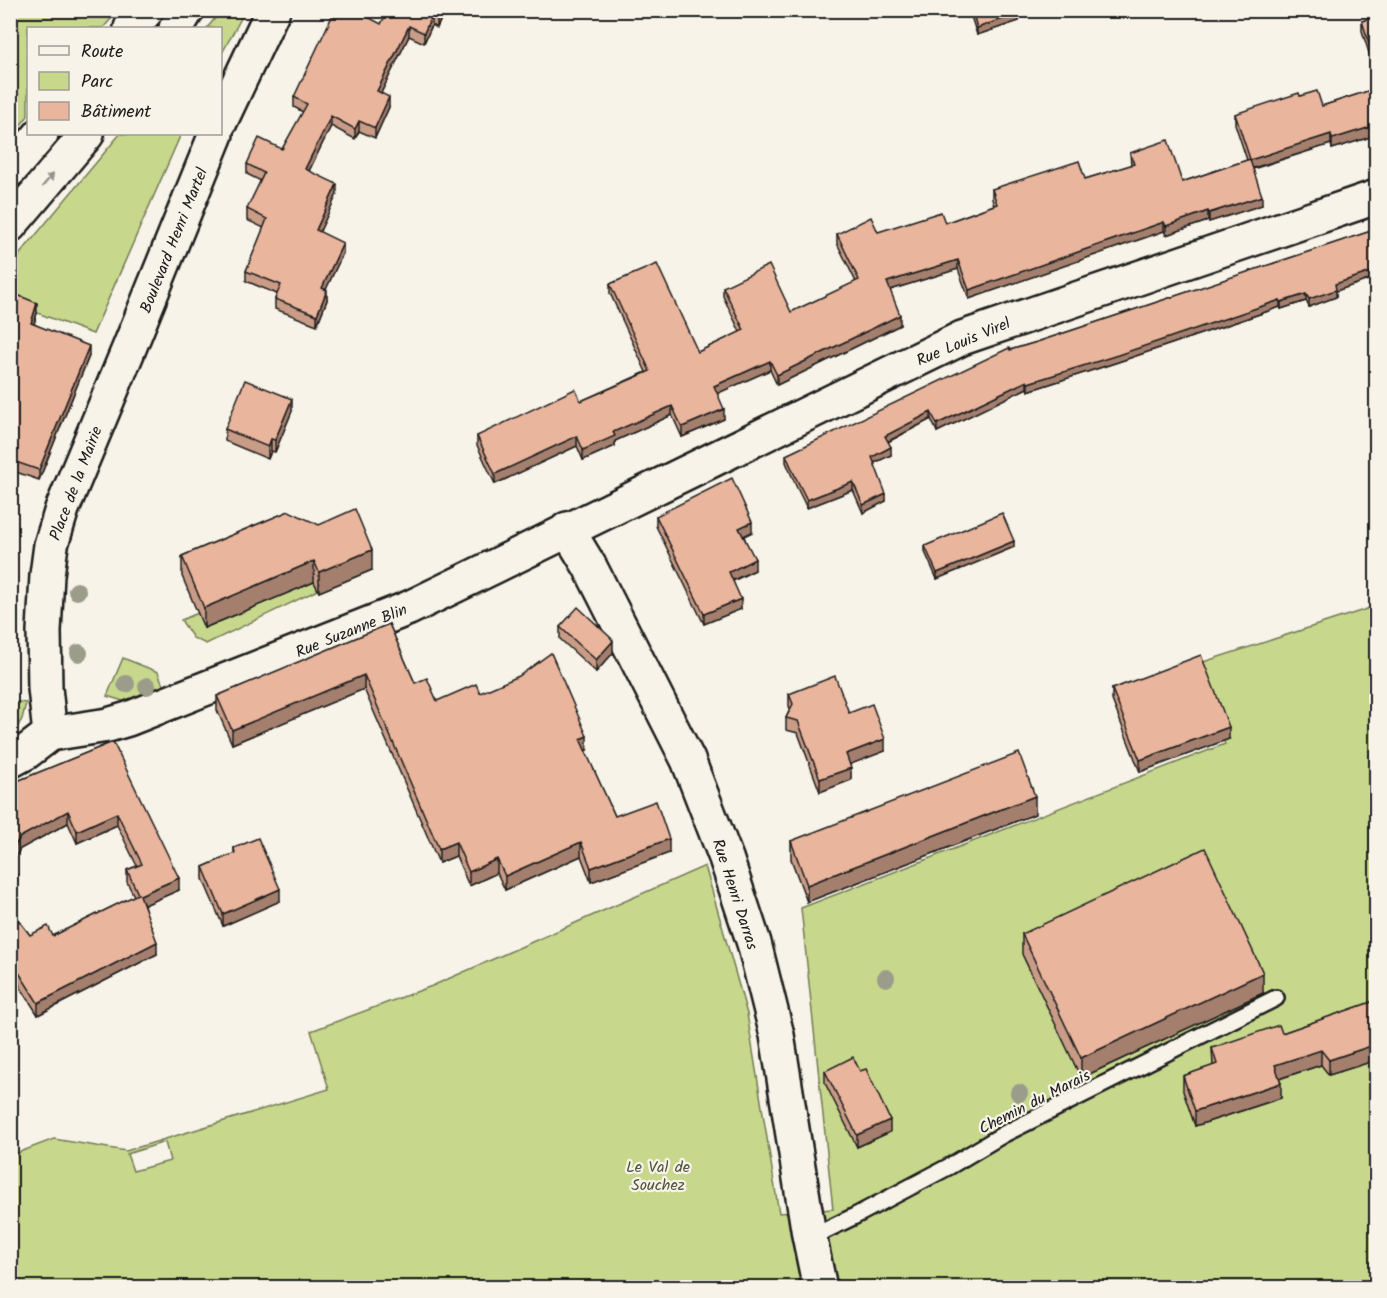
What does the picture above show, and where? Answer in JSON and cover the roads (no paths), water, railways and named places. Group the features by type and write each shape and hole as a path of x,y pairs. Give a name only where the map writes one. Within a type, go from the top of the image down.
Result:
{"street":[{"path":"132,27 147,10"},
{"path":"177,27 187,10"},
{"path":"222,117 273,10"},
{"path":"10,170 40,135"},
{"path":"10,225 86,135"},
{"name":"Boulevard Henri Martel","path":"130,346 216,135"},
{"name":"Rue Louis Virel","path":"567,529 962,338 1377,197"},
{"name":"Place de la Mairie","path":"50,734 45,688 44,631 51,545 62,509 130,346"},
{"name":"Rue Suzanne Blin","path":"50,734 108,725 128,719 409,608 567,529"},
{"name":"Rue Henri Darras","path":"567,529 590,567 688,760 726,858 754,943 777,1035 809,1235 820,1287"},
{"path":"10,761 26,753 50,734"}],"lane":[{"name":"Chemin du Marais","path":"809,1235 820,1233 855,1216 950,1166 1004,1134 1276,999"}],"park label":[{"name":"Le Val de Souchez","path":"658,1175"}]}
